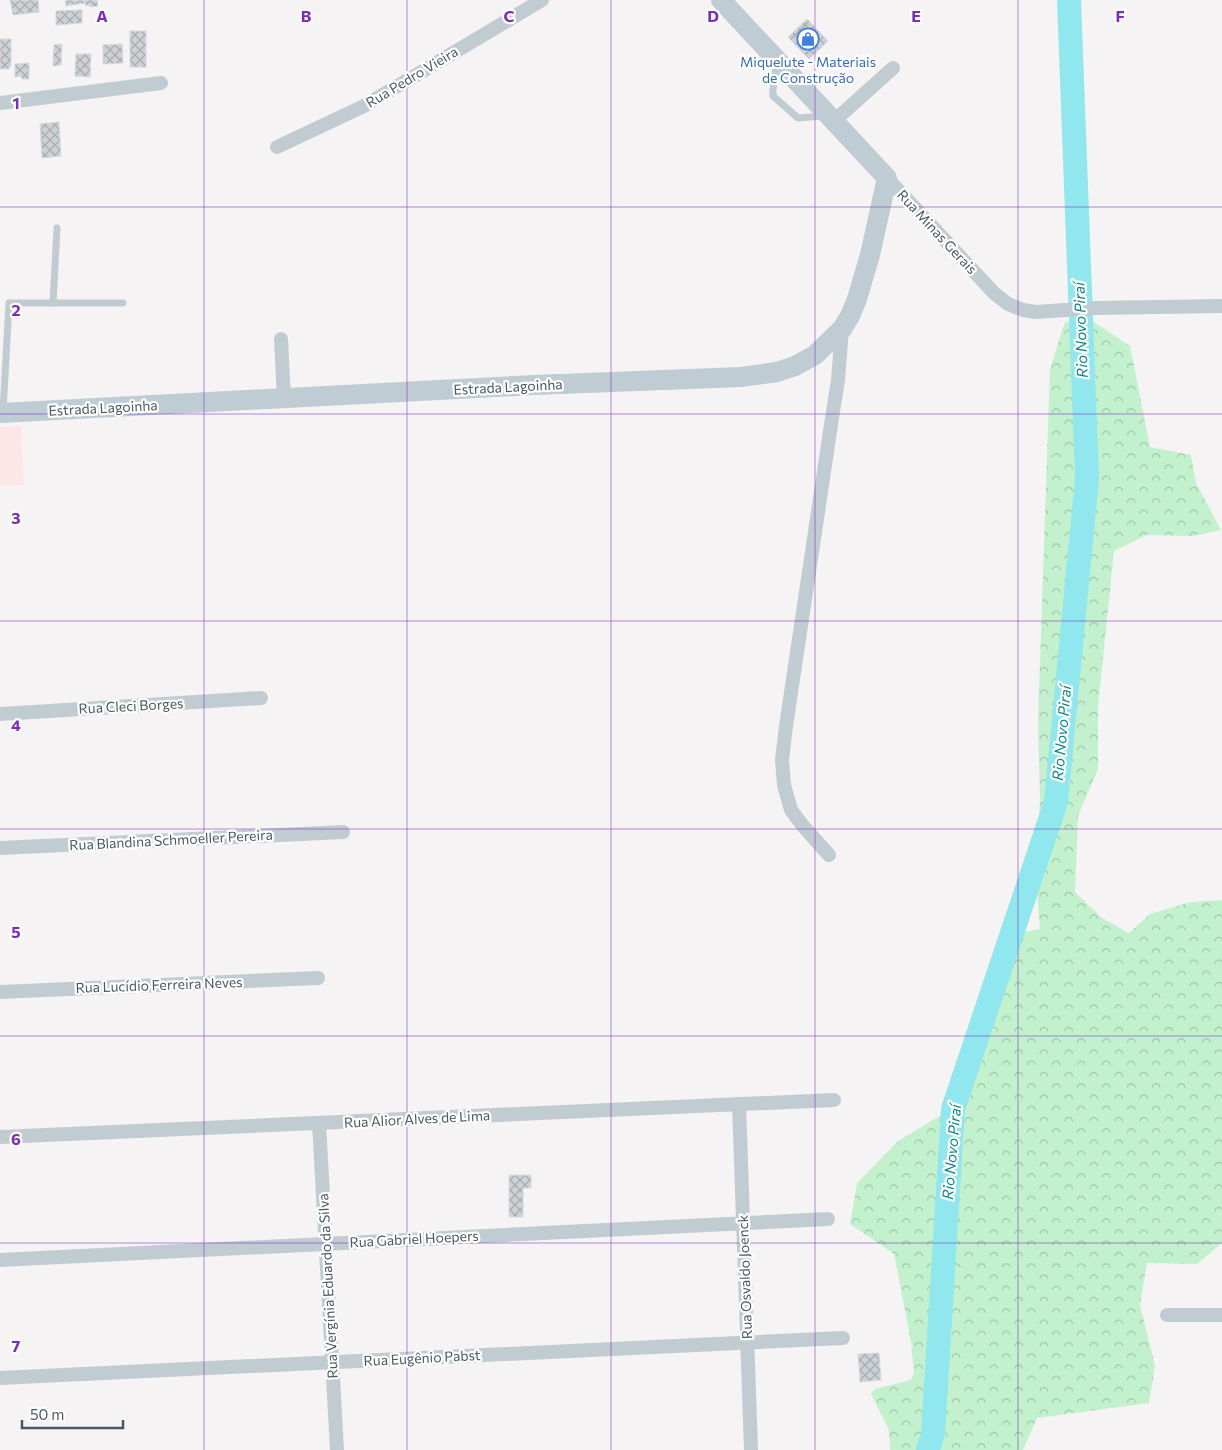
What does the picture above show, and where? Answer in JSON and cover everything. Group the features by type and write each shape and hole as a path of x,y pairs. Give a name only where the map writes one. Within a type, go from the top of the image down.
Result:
{"main road":[{"name":"Rua Minas Gerais","path":"721,0 887,178"},
{"name":"Estrada Lagoinha","path":"2,412 534,385 731,378 777,372 796,366 815,355 842,329 850,316 870,255 887,178"}],"street":[{"name":"Rua Pedro Vieira","path":"277,147 364,106 542,0"},
{"path":"831,118 893,68"},
{"path":"0,103 160,84"},
{"name":"Rua Minas Gerais","path":"887,178 994,293 1008,304 1023,310 1036,312 1095,308 1222,306"},
{"path":"829,855 791,810 784,785 782,760 832,418 842,329"},
{"path":"281,339 284,399"},
{"name":"Rua Cleci Borges","path":"0,714 261,698"},
{"name":"Rua Blandina Schmoeller Pereira","path":"0,848 343,832"},
{"name":"Rua Lucídio Ferreira Neves","path":"0,992 318,978"},
{"name":"Rua Alior Alves de Lima","path":"0,1137 834,1100"},
{"name":"Rua Osvaldo Joenck","path":"739,1104 751,1450"},
{"name":"Rua Vergínia Eduardo da Silva","path":"319,1123 337,1450"},
{"name":"Rua Gabriel Hoepers","path":"0,1260 828,1219"},
{"path":"1167,1315 1222,1314"},
{"name":"Rua Eugênio Pabst","path":"0,1378 843,1338"}],"lane":[{"path":"777,60 773,96 798,118 831,118"},
{"path":"53,303 57,228"},
{"path":"2,412 9,303 123,303"}],"shaded area":[{"path":"21,426 24,485 0,486 0,427"}],"green space":[{"path":"1091,320 1130,346 1150,447 1191,455 1196,483 1221,530 1192,536 1147,535 1114,551 1098,707 1098,769 1078,816 1075,892 1102,918 1129,933 1150,914 1191,902 1222,900 1222,1243 1197,1264 1147,1263 1140,1305 1155,1366 1149,1403 1037,1418 1023,1450 890,1450 889,1430 871,1394 875,1389 911,1380 914,1374 911,1341 894,1254 850,1224 857,1183 898,1141 953,1108 1011,934 1040,929 1037,893 1040,797 1038,721 1050,369 1065,322"}],"building":[{"path":"10,0 38,0 39,12 13,15"},
{"path":"65,0 98,0 98,6 90,7 90,5 86,6 85,3 66,6"},
{"path":"82,10 82,23 56,25 56,11"},
{"name":"Miquelute - Materiais de Construção","path":"807,19 828,41 809,59 788,37"},
{"path":"130,31 146,31 146,67 130,67"},
{"path":"0,39 11,39 11,66 9,69 0,69"},
{"path":"62,44 61,65 53,66 54,45"},
{"path":"122,44 123,63 103,64 103,45"},
{"path":"76,54 91,54 90,77 75,76"},
{"path":"29,63 29,79 22,79 21,76 15,77 15,64"},
{"path":"59,122 61,156 42,158 40,124"},
{"path":"509,1175 531,1175 531,1188 523,1188 523,1217 509,1217"},
{"path":"879,1353 881,1380 860,1382 858,1354"}],"waterway":[{"name":"Rio Novo Piraí","path":"928,1450 933,1434 953,1109 1056,802 1087,478 1069,0"}],"place":[{"name":"Miquelute - Materiais de Construção","path":"808,39"}]}
